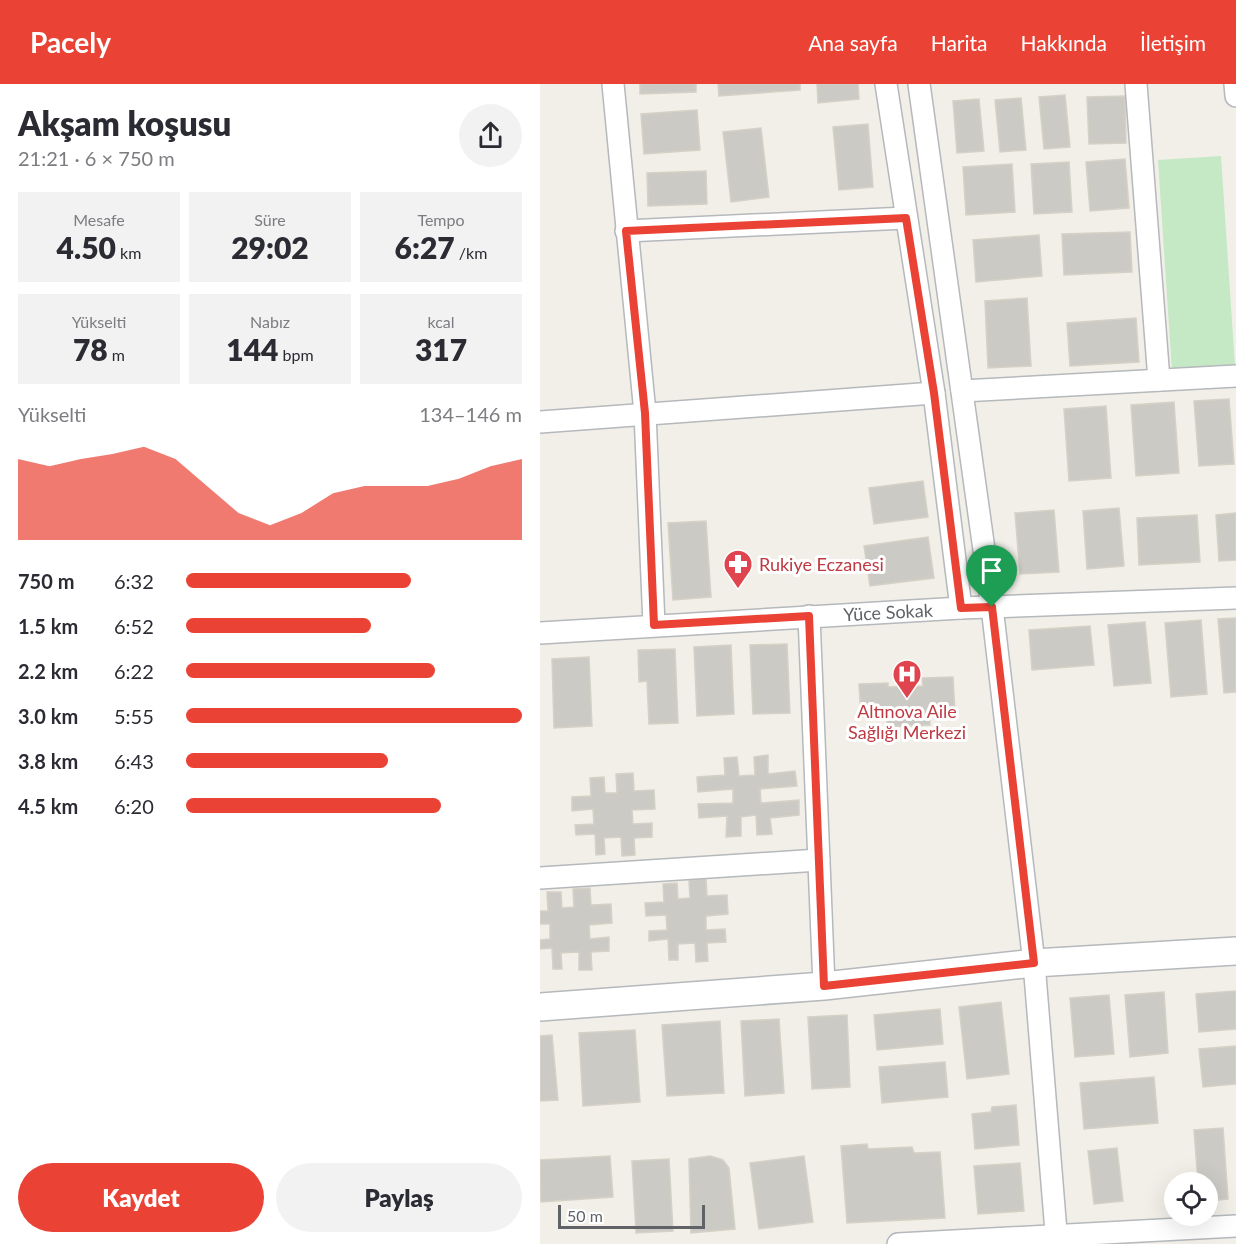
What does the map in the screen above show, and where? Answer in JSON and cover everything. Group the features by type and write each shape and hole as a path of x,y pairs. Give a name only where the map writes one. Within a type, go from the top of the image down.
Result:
{"street":[{"path":"613,84 645,413 654,625"},
{"path":"886,84 934,393 961,608"},
{"path":"919,84 992,607 1034,963 1057,1240"},
{"path":"1136,84 1160,380"},
{"path":"1235,84 1236,96"},
{"path":"626,231 906,218"},
{"path":"962,391 1236,376"},
{"path":"540,422 934,393"},
{"name":"Yüce Sokak","path":"540,633 961,608 1236,598"},
{"path":"809,616 824,986"},
{"path":"540,878 819,860"},
{"path":"540,1007 824,986 1034,963 1236,951"},
{"path":"898,1244 1057,1240 1236,1226"}],"green space":[{"path":"1221,156 1235,367 1172,371 1158,160"}],"building":[{"path":"640,84 696,84 696,92 640,94"},
{"path":"718,84 800,84 800,90 719,96"},
{"path":"817,84 858,84 859,99 818,103"},
{"path":"1065,95 1070,147 1044,149 1039,97"},
{"path":"1125,96 1126,143 1089,144 1087,97"},
{"path":"1021,98 1026,150 1000,152 995,100"},
{"path":"979,99 984,151 957,153 953,101"},
{"path":"697,110 700,150 644,154 641,114"},
{"path":"868,124 873,187 839,190 833,127"},
{"path":"761,128 769,197 731,202 723,132"},
{"path":"1125,159 1129,208 1090,211 1086,162"},
{"path":"1069,162 1072,212 1034,214 1031,164"},
{"path":"1012,164 1015,212 966,215 963,167"},
{"path":"706,171 707,204 648,206 647,173"},
{"path":"1130,232 1132,272 1064,275 1062,234"},
{"path":"1039,235 1042,276 976,282 973,240"},
{"path":"1027,298 1031,366 988,368 985,301"},
{"path":"1136,318 1139,362 1070,366 1067,323"},
{"path":"1229,399 1234,464 1199,466 1194,401"},
{"path":"1174,402 1179,473 1136,476 1131,405"},
{"path":"1106,406 1111,478 1069,481 1064,409"},
{"path":"923,481 928,517 874,524 869,488"},
{"path":"1119,508 1124,566 1087,569 1083,511"},
{"path":"1054,510 1059,572 1020,574 1015,513"},
{"path":"1236,513 1236,560 1219,561 1216,515"},
{"path":"1197,515 1200,562 1139,565 1137,518"},
{"path":"706,521 711,597 673,600 668,523"},
{"path":"928,537 934,578 870,586 864,546"},
{"path":"1236,618 1236,692 1224,693 1218,619"},
{"path":"1201,620 1207,694 1171,697 1165,623"},
{"path":"1145,622 1151,683 1114,686 1108,625"},
{"path":"1090,626 1094,665 1032,670 1029,630"},
{"path":"787,644 790,713 753,714 750,645"},
{"path":"731,645 734,714 697,716 694,647"},
{"path":"675,649 678,723 649,724 647,681 639,682 638,650"},
{"path":"589,657 592,726 554,728 552,659"},
{"name":"Altınova Aile Sağlığı Merkezi","path":"953,677 955,713 930,714 930,725 887,727 887,716 861,717 859,684 888,683 888,687 923,686 922,678"},
{"path":"768,755 768,774 795,771 797,786 760,789 761,803 799,800 799,815 770,818 772,834 757,835 756,815 741,817 741,836 726,837 727,816 699,818 698,804 733,803 733,789 698,792 697,777 725,775 724,758 737,757 739,776 755,775 754,757"},
{"path":"633,773 634,791 654,790 655,809 632,810 633,824 652,823 652,837 634,838 635,855 622,856 621,837 604,838 605,854 596,855 595,834 576,835 575,825 594,824 593,809 572,811 572,797 591,796 590,778 604,777 605,793 617,793 616,774"},
{"path":"706,879 707,896 727,895 728,914 706,916 706,930 725,929 726,942 707,943 708,961 696,962 695,943 678,944 678,960 669,960 668,939 649,941 649,931 667,930 666,915 646,916 645,903 664,902 663,884 677,883 678,899 690,898 689,880"},
{"path":"590,888 591,905 611,904 612,923 589,925 590,939 609,937 609,951 591,952 592,970 579,970 579,952 561,953 562,969 553,969 552,948 540,949 540,940 550,939 550,924 540,924 540,911 548,911 547,892 561,892 562,908 574,907 573,889"},
{"path":"1236,991 1236,1029 1199,1032 1196,994"},
{"path":"1164,992 1168,1053 1130,1057 1125,995"},
{"path":"1109,995 1114,1054 1075,1057 1070,998"},
{"path":"1001,1002 1009,1074 967,1079 959,1007"},
{"path":"940,1009 943,1044 877,1050 874,1015"},
{"path":"847,1015 850,1087 812,1089 808,1017"},
{"path":"779,1019 784,1093 745,1096 741,1021"},
{"path":"720,1021 724,1093 667,1096 662,1025"},
{"path":"635,1030 640,1102 583,1106 579,1033"},
{"path":"552,1035 558,1100 540,1101 540,1036"},
{"path":"1236,1046 1236,1084 1203,1087 1199,1049"},
{"path":"945,1062 948,1097 882,1103 879,1067"},
{"path":"1154,1077 1158,1123 1084,1129 1080,1083"},
{"path":"1016,1105 1019,1145 975,1149 972,1114 991,1112 992,1107"},
{"path":"1223,1128 1228,1199 1218,1200 1218,1172 1197,1172 1194,1130"},
{"path":"867,1144 868,1149 912,1147 914,1153 940,1152 945,1218 847,1223 841,1146"},
{"path":"1117,1148 1123,1201 1094,1204 1088,1151"},
{"path":"610,1156 613,1197 541,1202 540,1160"},
{"path":"710,1156 723,1160 729,1168 735,1229 691,1233 689,1159"},
{"path":"804,1156 813,1222 759,1229 750,1163"},
{"path":"669,1159 673,1231 636,1233 632,1161"},
{"path":"1020,1163 1024,1211 978,1214 974,1166"}],"place":[{"name":"Rukiye Eczanesi","path":"738,590"},
{"name":"Altınova Aile Sağlığı Merkezi","path":"907,700"}],"route":[{"path":"906,218 934,393 961,608 992,607 1034,963 824,986 809,616 654,625 645,413 626,231 906,218"}]}
